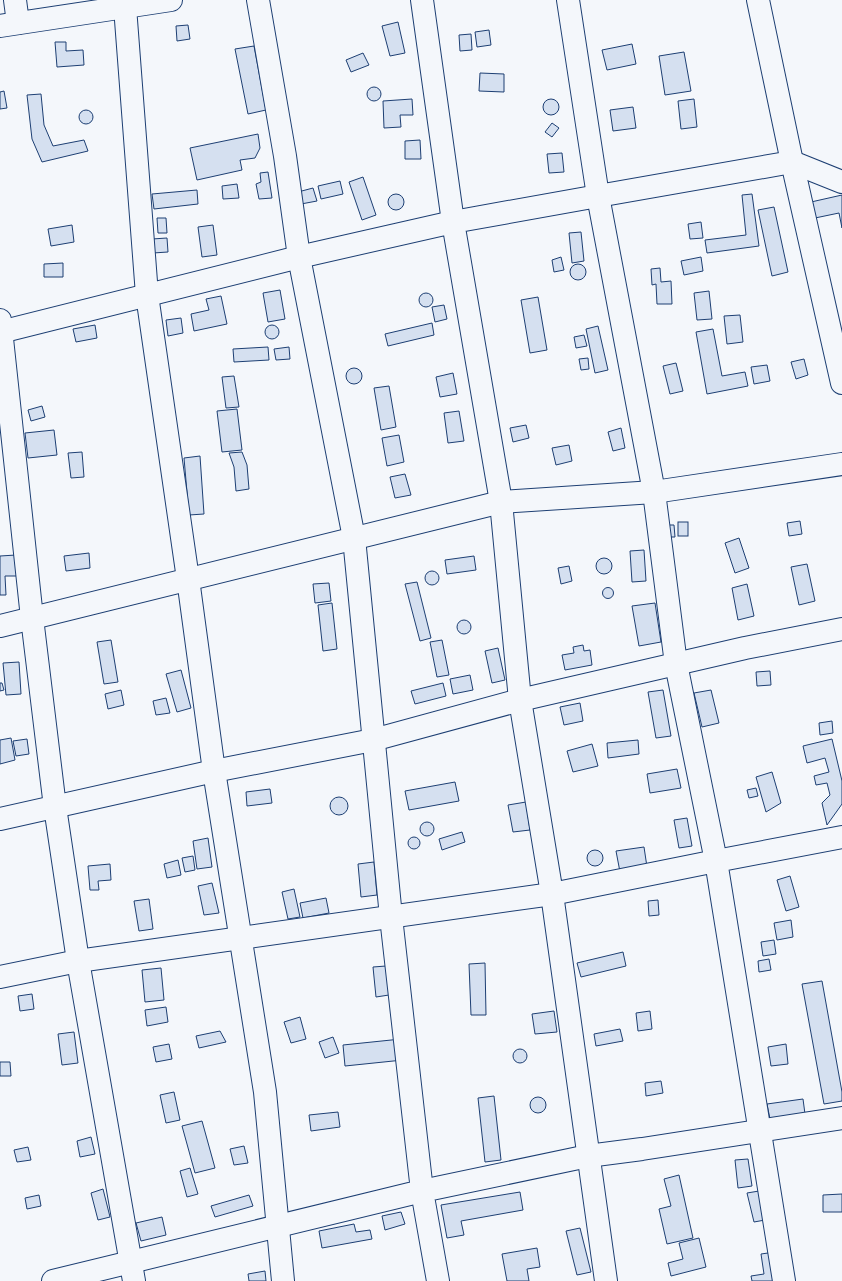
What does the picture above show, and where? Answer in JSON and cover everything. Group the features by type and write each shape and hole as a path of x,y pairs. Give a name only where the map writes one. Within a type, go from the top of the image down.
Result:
{"street":[{"path":"15,0 9,24 171,0"},
{"path":"258,0 285,156 299,257 354,538 391,917 422,1190 438,1281"},
{"path":"422,0 453,222 501,502 520,700 552,894 606,1281"},
{"path":"568,0 598,196 654,492 676,664 716,861 784,1281"},
{"path":"758,0 792,162 842,383"},
{"path":"125,7 147,295 214,771 265,1092 283,1281"},
{"path":"132,1271 78,961 55,807 32,618 1,328 147,295 299,257 453,222 792,162 842,182"},
{"path":"0,626 501,502 654,492 842,464"},
{"path":"0,819 214,771 373,740 520,700 842,628"},
{"path":"0,977 78,961 552,894 842,836"},
{"path":"53,1281 132,1271 278,1226 422,1190 588,1156 842,1118"}],"building":[{"path":"398,22 405,53 390,56 382,26"},
{"path":"188,25 190,39 177,41 176,26"},
{"path":"489,30 491,45 477,47 475,32"},
{"path":"471,34 472,50 460,51 459,35"},
{"path":"55,42 66,42 66,51 83,50 84,65 57,67"},
{"path":"632,44 636,64 607,70 602,50"},
{"path":"254,46 266,110 248,114 235,49"},
{"path":"684,52 691,91 665,95 659,56"},
{"path":"363,53 369,65 351,72 346,60"},
{"path":"480,73 504,74 504,92 479,91"},
{"path":"371,87 377,87 381,91 381,97 377,101 371,101 367,97 367,91"},
{"path":"4,91 7,108 0,109 0,92"},
{"path":"41,94 44,125 53,146 84,140 88,151 42,162 32,139 27,95"},
{"path":"412,99 413,115 400,115 401,127 384,128 383,101"},
{"path":"551,99 558,104 559,107 554,114 551,115 544,110 543,107 548,100"},
{"path":"694,99 697,127 681,129 678,101"},
{"path":"633,107 636,128 613,131 610,110"},
{"path":"86,110 91,112 93,117 91,122 86,124 81,122 79,117 81,112"},
{"path":"552,123 559,128 552,137 545,132"},
{"path":"258,134 260,148 255,158 240,160 242,170 197,180 190,148"},
{"path":"420,140 421,159 405,159 405,141"},
{"path":"562,153 564,172 549,173 547,154"},
{"path":"268,172 272,198 259,199 256,184 261,182 260,173"},
{"path":"363,177 376,215 362,220 349,182"},
{"path":"340,181 343,194 321,199 318,186"},
{"path":"237,184 239,198 223,199 222,186"},
{"path":"313,188 317,201 301,204 298,192"},
{"path":"197,190 198,204 154,209 152,194"},
{"path":"396,194 403,199 404,202 399,209 396,210 389,205 388,202 393,195"},
{"path":"752,194 759,246 707,253 705,240 746,235 742,195"},
{"path":"842,195 842,228 839,213 815,218 811,202"},
{"path":"774,207 788,272 772,276 758,210"},
{"path":"157,218 166,218 167,233 158,233"},
{"path":"701,222 703,238 690,239 688,224"},
{"path":"72,225 74,242 51,246 48,229"},
{"path":"213,225 217,255 202,257 198,227"},
{"path":"581,232 584,261 572,263 569,233"},
{"path":"167,238 168,252 153,253 152,239"},
{"path":"561,257 564,270 554,272 552,260"},
{"path":"701,257 703,271 684,275 681,261"},
{"path":"63,263 63,277 44,277 44,264"},
{"path":"578,264 585,269 586,272 581,279 578,280 571,275 570,272 575,265"},
{"path":"660,268 661,282 671,281 672,304 657,304 656,284 652,285 651,269"},
{"path":"280,290 285,319 268,322 263,293"},
{"path":"709,291 712,319 697,320 694,293"},
{"path":"423,293 429,293 433,297 433,303 429,307 423,307 419,303 419,297"},
{"path":"221,296 227,324 194,331 191,314 209,310 206,299"},
{"path":"538,297 547,350 530,353 521,300"},
{"path":"444,305 447,319 435,322 432,307"},
{"path":"740,315 743,342 727,344 724,316"},
{"path":"181,318 183,333 168,336 166,320"},
{"path":"432,323 434,335 388,346 385,334"},
{"path":"95,325 97,338 76,342 73,329"},
{"path":"272,325 277,327 279,332 277,337 272,339 267,337 265,332 267,327"},
{"path":"598,326 608,370 595,373 586,329"},
{"path":"713,329 722,376 745,372 748,386 707,394 696,332"},
{"path":"584,335 587,346 576,348 574,337"},
{"path":"268,347 269,360 234,362 233,349"},
{"path":"289,347 290,359 276,360 274,349"},
{"path":"588,358 589,369 581,370 579,359"},
{"path":"804,359 808,375 796,379 791,362"},
{"path":"676,363 683,391 670,394 663,366"},
{"path":"767,365 770,381 754,384 751,367"},
{"path":"351,368 357,368 362,373 360,382 357,384 351,384 346,379 346,373"},
{"path":"453,373 457,394 440,397 436,377"},
{"path":"234,376 239,407 226,408 222,377"},
{"path":"389,386 396,427 381,430 374,388"},
{"path":"42,406 45,417 31,421 28,410"},
{"path":"237,409 242,450 222,452 217,411"},
{"path":"459,411 464,441 448,443 444,413"},
{"path":"526,425 529,438 513,442 510,428"},
{"path":"621,428 625,448 613,451 608,432"},
{"path":"54,430 57,455 28,458 25,433"},
{"path":"399,435 404,462 387,466 382,438"},
{"path":"569,445 572,461 556,465 552,448"},
{"path":"82,452 84,477 71,478 68,453"},
{"path":"242,452 247,465 249,489 236,491 234,467 229,453"},
{"path":"200,456 204,514 189,515 184,458"},
{"path":"405,474 411,495 395,498 390,477"},
{"path":"800,521 802,534 789,536 787,523"},
{"path":"678,522 688,522 688,536 678,536"},
{"path":"664,525 674,525 675,537 664,537"},
{"path":"739,538 749,568 735,573 725,543"},
{"path":"644,550 646,581 632,582 630,551"},
{"path":"89,553 90,568 66,571 64,556"},
{"path":"16,555 17,576 5,576 6,595 0,595 0,556"},
{"path":"474,556 476,570 447,574 445,560"},
{"path":"604,558 610,560 612,566 610,572 604,574 598,572 596,566 598,560"},
{"path":"807,564 815,601 799,605 791,567"},
{"path":"569,566 572,581 561,584 558,568"},
{"path":"429,571 435,571 439,575 439,581 435,585 429,585 425,581 425,575"},
{"path":"417,582 431,638 420,641 405,584"},
{"path":"329,583 331,601 315,603 313,584"},
{"path":"747,584 754,616 738,620 732,588"},
{"path":"608,587 612,589 614,593 612,597 608,599 604,597 602,593 604,589"},
{"path":"332,603 337,649 323,651 318,605"},
{"path":"655,603 661,642 639,646 632,606"},
{"path":"464,620 469,622 471,627 469,632 464,634 459,632 457,627 459,622"},
{"path":"111,640 118,682 104,684 97,642"},
{"path":"442,640 449,675 437,677 430,642"},
{"path":"583,645 584,651 590,650 592,665 565,670 562,655 574,653 573,647"},
{"path":"498,648 505,680 492,683 485,651"},
{"path":"19,662 21,694 6,695 3,663"},
{"path":"181,670 191,708 177,712 166,674"},
{"path":"770,671 771,685 757,686 756,672"},
{"path":"470,675 473,690 453,694 450,679"},
{"path":"0,683 2,683 4,690 0,691"},
{"path":"443,683 446,696 415,704 411,691"},
{"path":"121,690 124,705 108,709 105,694"},
{"path":"663,690 671,736 656,738 648,692"},
{"path":"711,690 719,723 702,727 694,693"},
{"path":"166,698 170,713 156,715 153,701"},
{"path":"580,703 583,721 564,725 560,707"},
{"path":"832,721 833,733 820,735 819,723"},
{"path":"11,738 15,760 0,764 0,740"},
{"path":"27,739 29,754 16,756 13,741"},
{"path":"832,739 842,781 842,804 827,825 822,803 830,795 827,783 816,785 814,776 829,772 825,758 807,763 803,746"},
{"path":"638,740 639,754 608,758 607,743"},
{"path":"592,744 598,766 573,772 567,751"},
{"path":"677,769 681,788 650,793 647,774"},
{"path":"772,772 781,803 766,812 756,777"},
{"path":"455,782 459,801 409,810 405,791"},
{"path":"756,788 758,796 749,798 747,790"},
{"path":"270,789 272,803 247,806 246,792"},
{"path":"339,797 345,800 348,806 345,812 339,815 333,812 330,806 333,800"},
{"path":"526,802 530,830 513,832 508,805"},
{"path":"687,818 692,846 679,848 674,820"},
{"path":"427,822 432,824 434,829 432,834 427,836 422,834 420,829 422,824"},
{"path":"462,832 465,842 442,850 439,839"},
{"path":"412,837 416,837 420,843 416,849 412,849 408,845 408,841"},
{"path":"208,838 212,867 197,869 193,841"},
{"path":"644,847 647,867 620,872 616,851"},
{"path":"595,850 601,852 603,858 601,864 595,866 589,864 587,858 589,852"},
{"path":"193,856 195,870 185,872 182,858"},
{"path":"178,860 181,875 167,878 164,864"},
{"path":"374,862 377,895 361,897 358,864"},
{"path":"110,864 111,880 98,881 99,890 90,890 88,866"},
{"path":"790,876 799,907 786,911 777,880"},
{"path":"212,883 219,913 204,915 198,886"},
{"path":"294,889 300,917 288,919 282,892"},
{"path":"326,898 329,913 303,918 300,903"},
{"path":"149,899 153,929 139,931 134,901"},
{"path":"658,900 659,915 649,916 648,901"},
{"path":"791,920 793,937 777,940 774,923"},
{"path":"774,940 776,954 763,956 761,942"},
{"path":"623,952 626,966 581,977 577,963"},
{"path":"769,959 771,970 759,972 758,961"},
{"path":"485,963 486,1015 471,1015 469,964"},
{"path":"386,966 389,995 376,997 373,967"},
{"path":"161,968 164,1000 145,1002 142,970"},
{"path":"822,981 842,1092 842,1101 824,1104 802,984"},
{"path":"32,994 34,1009 20,1011 18,996"},
{"path":"166,1007 168,1022 147,1026 145,1010"},
{"path":"554,1011 557,1032 535,1034 532,1014"},
{"path":"650,1011 652,1029 638,1031 636,1013"},
{"path":"300,1017 306,1039 291,1043 284,1022"},
{"path":"620,1029 623,1041 596,1046 594,1034"},
{"path":"220,1031 226,1042 199,1048 196,1036"},
{"path":"74,1032 78,1063 62,1065 58,1034"},
{"path":"333,1037 339,1053 325,1058 319,1042"},
{"path":"401,1039 403,1060 345,1066 343,1045"},
{"path":"169,1044 172,1059 156,1062 153,1047"},
{"path":"786,1044 788,1064 771,1066 768,1047"},
{"path":"517,1049 523,1049 527,1053 527,1059 523,1063 517,1063 513,1059 513,1053"},
{"path":"0,1062 10,1062 11,1076 0,1076"},
{"path":"661,1081 663,1093 646,1096 645,1083"},
{"path":"174,1092 180,1120 166,1123 160,1095"},
{"path":"494,1096 501,1160 485,1162 478,1098"},
{"path":"538,1097 544,1099 546,1105 544,1111 538,1113 532,1111 530,1105 532,1099"},
{"path":"803,1099 805,1114 770,1119 767,1104"},
{"path":"338,1112 340,1127 311,1131 309,1115"},
{"path":"202,1121 215,1168 195,1173 182,1126"},
{"path":"91,1137 95,1154 80,1157 77,1141"},
{"path":"244,1146 248,1163 234,1165 230,1149"},
{"path":"28,1147 31,1160 17,1162 14,1150"},
{"path":"748,1159 752,1186 738,1188 735,1160"},
{"path":"190,1168 198,1194 187,1197 180,1171"},
{"path":"679,1175 693,1238 667,1244 659,1209 671,1206 664,1179"},
{"path":"103,1189 110,1217 98,1220 91,1193"},
{"path":"759,1191 765,1220 754,1222 747,1193"},
{"path":"520,1192 523,1210 461,1221 464,1235 447,1238 441,1205"},
{"path":"842,1194 842,1212 823,1212 823,1195"},
{"path":"39,1195 41,1206 27,1209 25,1198"},
{"path":"249,1195 253,1206 215,1217 211,1206"},
{"path":"401,1212 405,1224 385,1230 382,1216"},
{"path":"162,1217 166,1235 141,1241 136,1223"},
{"path":"354,1224 356,1232 370,1230 372,1239 322,1248 319,1231"},
{"path":"580,1228 591,1272 577,1275 566,1231"},
{"path":"699,1238 706,1267 671,1276 668,1263 683,1259 679,1243"},
{"path":"537,1248 540,1267 527,1269 529,1281 507,1281 502,1254"},
{"path":"775,1252 779,1281 752,1281 751,1276 764,1274 761,1254"},
{"path":"265,1271 266,1281 249,1281 248,1274"}]}
